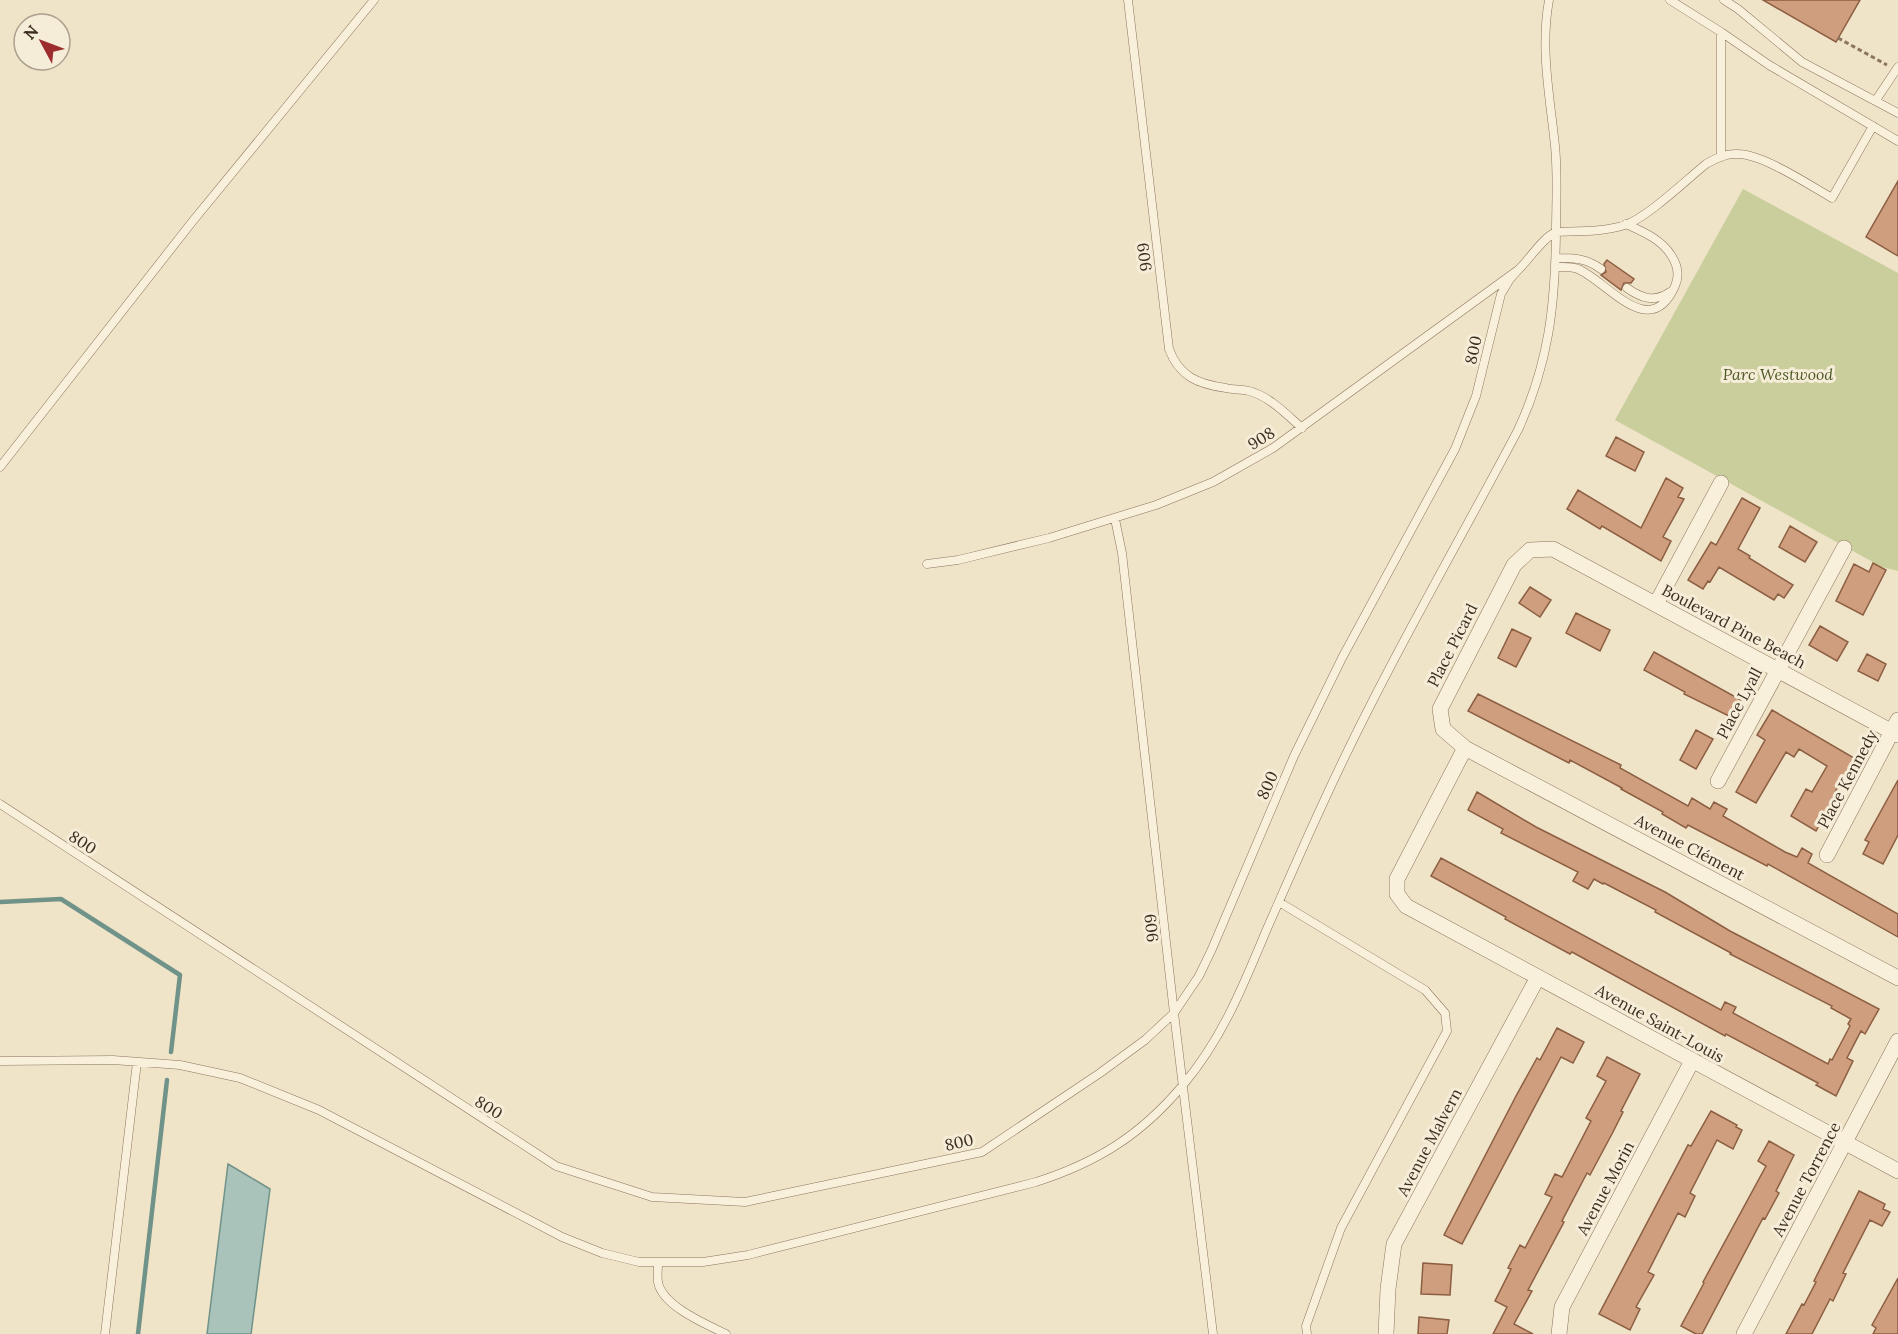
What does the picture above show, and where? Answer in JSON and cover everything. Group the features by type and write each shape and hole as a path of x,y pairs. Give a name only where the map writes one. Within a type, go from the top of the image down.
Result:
{"street":[{"path":"1656,604 1722,483"},
{"name":"Place Lyall","path":"1718,781 1844,548"},
{"name":"Boulevard Pine Beach","path":"1553,549 1778,670 1896,729"},
{"name":"Place Picard","path":"1465,748 1443,729 1440,709 1514,565 1530,550 1553,549"},
{"name":"Place Kennedy","path":"1827,855 1896,729"},
{"name":"Avenue Saint-Louis","path":"1465,748 1397,879 1397,894 1406,906 1898,1171"},
{"name":"Avenue Clément","path":"1465,748 1898,978"},
{"name":"Avenue Malvern","path":"1386,1334 1388,1289 1394,1244 1538,977"},
{"name":"Avenue Torrence","path":"1744,1334 1898,1041"},
{"name":"Avenue Morin","path":"1559,1334 1562,1307 1692,1061"}],"lane":[{"path":"0,467 192,222 374,0"},
{"name":"909","path":"1128,0 1168,349 1175,364 1184,375 1223,388 1249,391 1265,398 1302,428"},
{"path":"0,1061 137,1062 202,1069 240,1078 291,1097 347,1124 562,1237 602,1253 639,1262 693,1262 748,1255 902,1217 1060,1174 1101,1156 1137,1130 1183,1085 1207,1053 1233,1010 1343,762 1529,406 1549,338 1556,262 1557,173 1545,55 1545,24 1549,0"},
{"path":"1670,0 1769,65 1898,141"},
{"path":"1724,0 1746,15 1802,62 1898,112"},
{"path":"1721,32 1721,157"},
{"path":"1875,100 1896,68"},
{"path":"1556,232 1589,231 1626,224 1647,211 1706,164 1721,157 1739,153 1765,161 1832,198 1874,126"},
{"path":"1556,262 1578,268 1624,301 1639,308 1648,309 1657,306 1675,287 1676,266 1664,247 1647,234 1626,224"},
{"name":"908","path":"927,564 992,553 1115,519 1213,482 1273,448 1302,428 1518,270 1529,261 1547,237 1556,232"},
{"path":"1556,262 1582,259 1593,262 1601,268"},
{"name":"800","path":"0,804 556,1166 652,1197 746,1202 982,1152 1100,1073 1144,1040 1174,1013 1199,976 1294,756 1342,658 1460,439 1476,396 1498,303 1505,286 1518,270"},
{"path":"1628,288 1650,299 1664,296 1675,287"},
{"name":"909","path":"1115,519 1122,553 1213,1334"},
{"path":"1279,902 1425,990 1445,1013 1447,1031 1341,1228 1306,1326 1307,1334"},
{"path":"105,1334 137,1062"},
{"path":"658,1263 658,1282 667,1298 689,1314 726,1334"}],"path":[{"path":"1838,38 1896,68"}],"green space":[{"name":"Parc Westwood","path":"1743,189 1898,273 1898,571 1882,567 1615,420"}],"water":[{"path":"228,1164 270,1189 251,1334 207,1334"}],"building":[{"path":"1763,0 1860,0 1836,42"},
{"path":"1898,181 1898,256 1866,237"},
{"path":"1607,260 1634,279 1631,283 1624,283 1621,290 1601,275 1606,272 1604,264"},
{"path":"1616,437 1644,452 1635,471 1606,456"},
{"path":"1666,478 1683,488 1678,497 1684,499 1663,537 1671,541 1661,561 1602,526 1600,529 1567,509 1578,490 1641,528"},
{"path":"1742,498 1760,508 1738,549 1793,585 1784,598 1778,594 1774,600 1719,567 1703,589 1688,580 1711,542 1716,545"},
{"path":"1790,526 1817,542 1805,562 1779,547"},
{"path":"1873,563 1886,570 1863,615 1836,601 1854,564 1869,572"},
{"path":"1530,587 1551,600 1540,617 1519,603"},
{"path":"1576,613 1610,630 1600,651 1566,633"},
{"path":"1820,626 1848,642 1837,661 1809,645"},
{"path":"1512,629 1531,638 1516,667 1498,658"},
{"path":"1654,652 1741,700 1731,717 1684,694 1685,692 1644,670"},
{"path":"1867,654 1886,664 1878,681 1858,671"},
{"path":"1478,694 1621,765 1620,768 1688,806 1692,798 1710,809 1714,802 1727,809 1723,816 1785,852 1797,857 1802,848 1812,854 1808,863 1898,914 1898,937 1768,864 1767,866 1688,825 1686,828 1662,814 1663,812 1570,760 1569,763 1468,711"},
{"path":"1772,710 1854,758 1816,831 1791,816 1806,789 1812,792 1827,766 1799,749 1794,757 1786,752 1756,803 1736,792 1765,740 1757,735"},
{"path":"1696,730 1713,739 1696,769 1680,760"},
{"path":"1898,780 1898,835 1883,864 1863,854 1869,842 1865,840"},
{"path":"1477,792 1536,827 1665,892 1730,931 1879,1009 1865,1034 1861,1031 1847,1058 1853,1061 1836,1096 1816,1085 1818,1083 1726,1034 1725,1036 1572,952 1570,954 1431,876 1441,858 1721,1010 1725,1002 1736,1007 1733,1013 1828,1064 1830,1059 1832,1060 1850,1026 1848,1024 1851,1019 1831,1008 1832,1006 1730,954 1655,912 1656,910 1604,883 1594,879 1588,889 1573,881 1578,872 1501,833 1503,829 1468,810"},
{"path":"1557,1028 1584,1042 1573,1063 1561,1057 1462,1244 1444,1235 1516,1096 1537,1058 1540,1060"},
{"path":"1607,1057 1640,1074 1613,1132 1590,1175 1587,1173 1562,1221 1564,1222 1528,1290 1532,1291 1514,1324 1533,1334 1493,1334 1507,1307 1495,1301 1511,1269 1508,1268 1520,1245 1525,1248 1552,1197 1545,1194 1555,1174 1562,1177 1591,1121 1586,1118 1606,1081 1597,1076"},
{"path":"1711,1111 1742,1130 1733,1149 1717,1140 1690,1193 1695,1196 1685,1217 1678,1213 1648,1272 1654,1275 1636,1307 1640,1309 1630,1330 1599,1314 1688,1145 1691,1146"},
{"path":"1769,1141 1794,1155 1776,1191 1779,1193 1765,1219 1763,1218 1702,1334 1696,1334 1681,1326 1766,1166 1758,1161"},
{"path":"1859,1191 1885,1204 1883,1209 1890,1212 1882,1226 1870,1220 1843,1273 1846,1274 1833,1301 1830,1299 1812,1334 1786,1334 1816,1282 1814,1281"},
{"path":"1423,1263 1452,1265 1450,1295 1421,1294"},
{"path":"1898,1278 1898,1334 1873,1334 1876,1328 1872,1325"},
{"path":"1419,1317 1449,1320 1447,1334 1418,1334"}],"waterway":[{"path":"0,902 61,899 180,975 171,1052"},
{"path":"138,1334 167,1080"}]}
